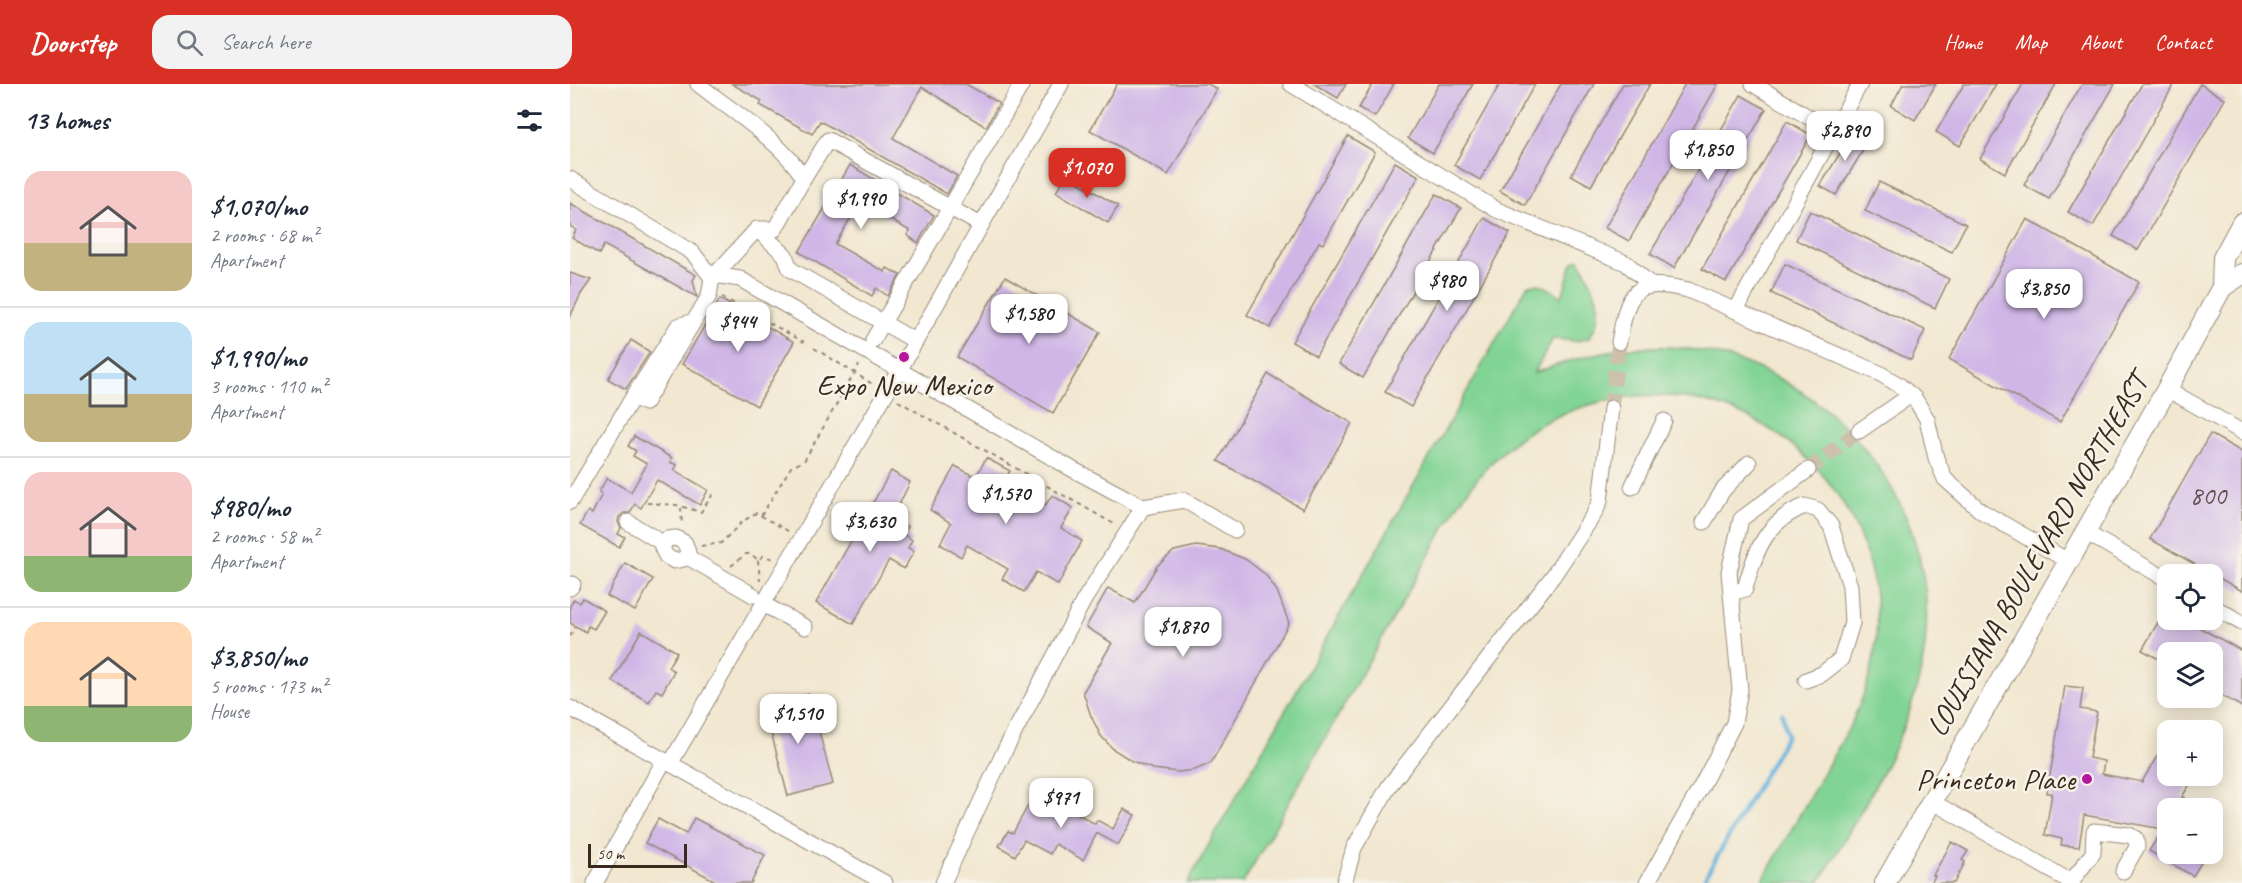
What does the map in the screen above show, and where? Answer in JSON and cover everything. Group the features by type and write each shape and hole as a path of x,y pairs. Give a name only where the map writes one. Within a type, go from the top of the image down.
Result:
{"main road":[{"name":"LOUISIANA BOULEVARD NORTHEAST","path":"1885,883 2167,389 2222,287 2223,258 2242,223"},
{"name":"LOUISIANA BOULEVARD NORTHEAST","path":"2222,287 2242,274"}],"street":[{"path":"698,84 774,143 792,161 804,178"},
{"path":"873,340 1022,84"},
{"path":"595,883 667,763 758,599 785,566 801,539 1061,84"},
{"path":"1291,84 1497,210 1626,263 1651,285"},
{"path":"1753,84 1832,131"},
{"path":"1736,310 1832,131 1860,84"},
{"path":"757,229 775,229 828,140 981,225"},
{"path":"570,179 693,253 711,284"},
{"path":"573,491 633,397 645,403 709,296 711,284 757,229"},
{"path":"757,229 785,255 790,269 915,341"},
{"path":"711,284 721,276 740,279 1072,469 1143,507 1184,500 1235,530"},
{"path":"1619,342 1623,316 1631,297 1651,285 1664,284 1688,290 1879,372 1911,395 1927,418 1936,458 1945,479 1982,511 2068,561"},
{"path":"2167,389 2242,432"},
{"path":"1859,431 1911,395"},
{"path":"1344,883 1354,848 1389,786 1553,576 1594,514 1600,501 1611,408"},
{"path":"1632,487 1664,421"},
{"path":"1704,522 1723,490 1749,463"},
{"path":"1647,883 1734,723 1740,690 1729,572 1741,519 1808,470"},
{"path":"1732,593 1744,589 1754,555 1763,538 1794,510 1806,506 1818,510 1831,526 1846,570 1850,586 1852,623 1841,659 1822,674 1806,680"},
{"path":"943,883 1004,752 1084,600 1143,507"},
{"path":"628,522 664,544 662,548 666,556 674,561 684,559 686,552 719,575 805,627"},
{"path":"2085,532 2157,574"},
{"path":"2223,612 2242,623"},
{"path":"570,708 885,883"},
{"path":"1931,801 2072,883 2092,853 2094,831 2129,835 2136,839 2137,847 2123,871"}],"path":[{"path":"711,284 804,342"},
{"path":"814,348 874,385"},
{"path":"761,516 791,467 804,461 861,362"},
{"path":"897,400 1127,532"},
{"path":"647,503 676,505 701,512 713,494"},
{"path":"686,552 721,543 742,522 756,513 801,539"},
{"path":"719,575 746,554 751,554 758,560 769,556 785,566"},
{"path":"570,636 576,626"}],"green space":[{"path":"1579,259 1597,298 1598,317 1595,327 1589,338 1577,341 1553,339 1534,373 1599,353 1632,348 1667,347 1722,356 1773,375 1819,405 1859,442 1890,486 1913,536 1925,589 1925,645 1919,677 1910,709 1884,769 1819,883 1761,883 1848,730 1870,674 1876,639 1874,585 1859,534 1834,490 1800,452 1758,423 1711,403 1659,396 1605,401 1564,413 1526,433 1491,464 1457,506 1243,883 1187,883 1527,286 1541,285 1562,297 1572,263"}],"building":[{"path":"732,84 966,84 999,103 986,127 922,87 893,138 957,176 947,194 820,121 812,134 760,105 762,101"},
{"path":"1117,84 1208,84 1217,89 1168,175 1090,130"},
{"path":"1314,84 1346,84 1338,98"},
{"path":"1373,84 1394,84 1375,117 1359,108"},
{"path":"1439,84 1473,84 1433,153 1408,138"},
{"path":"1500,84 1535,84 1480,180 1454,165"},
{"path":"1561,84 1594,84 1525,205 1500,191"},
{"path":"1623,84 1650,84 1591,186 1571,175"},
{"path":"1685,84 1718,84 1629,241 1605,228"},
{"path":"1903,84 1936,84 1915,120 1891,106"},
{"path":"1964,84 1996,84 1960,146 1936,132"},
{"path":"2023,84 2056,84 2005,173 1980,159"},
{"path":"2082,84 2115,84 2049,199 2024,185"},
{"path":"2142,84 2174,84 2093,226 2068,212"},
{"path":"2200,84 2225,99 2138,250 2113,236"},
{"path":"1741,95 1766,109 1674,268 1650,254"},
{"path":"1787,121 1811,135 1726,282 1702,269"},
{"path":"1854,130 1870,139 1836,195 1820,186"},
{"path":"1348,136 1375,152 1323,244 1319,242 1270,328 1247,315"},
{"path":"1395,162 1419,176 1316,356 1292,342"},
{"path":"850,165 934,215 918,243 907,235 910,231 860,202 835,244 885,272 887,268 900,275 888,296 876,288 872,296 799,252"},
{"path":"1066,175 1118,206 1108,223 1056,192"},
{"path":"1879,182 1966,224 1952,252 1865,211"},
{"path":"1436,194 1461,208 1363,378 1339,364"},
{"path":"570,203 696,275 693,280 697,297 604,245 599,254 572,238 576,230 570,226"},
{"path":"1810,211 1949,279 1935,308 1796,240"},
{"path":"1484,218 1510,233 1411,407 1385,392"},
{"path":"2027,219 2139,282 2060,422 1949,359"},
{"path":"1785,264 1925,330 1911,360 1771,293"},
{"path":"570,273 591,280 570,317"},
{"path":"1005,277 1100,332 1053,413 957,357"},
{"path":"720,299 794,342 757,406 682,364"},
{"path":"631,340 650,352 626,389 608,379"},
{"path":"1268,374 1352,423 1303,509 1218,461"},
{"path":"2210,434 2242,452 2242,591 2223,580 2223,564 2194,564 2150,539"},
{"path":"634,436 672,458 670,462 677,465 674,470 708,490 700,505 657,480 641,508 635,504 630,513 624,513 619,517 618,522 621,528 618,534 625,537 619,547 580,525 588,511 592,514 602,494 599,492 607,478 631,492 647,464 633,456 636,451 628,446"},
{"path":"986,458 1010,471 1004,481 1045,506 1052,495 1073,508 1061,528 1082,541 1058,585 1036,572 1024,592 1002,579 1008,569 967,545 961,557 940,544 951,523 930,510 955,466 976,477"},
{"path":"891,471 910,482 897,509 905,514 900,522 908,527 903,534 912,540 908,548 914,551 904,569 889,560 853,624 816,603"},
{"path":"1196,546 1220,549 1245,559 1265,574 1277,591 1289,623 1211,763 1195,770 1178,772 1153,769 1132,761 1113,749 1101,736 1091,716 1083,692 1112,643 1086,627 1108,588 1135,603 1157,566 1174,551"},
{"path":"625,563 653,579 635,611 607,596"},
{"path":"583,598 605,611 594,629 588,626 586,632 570,623 570,606 574,599 580,603"},
{"path":"2157,624 2157,630 2204,630 2242,651 2242,707 2223,696 2223,642 2157,642 2157,658 2142,650"},
{"path":"641,631 677,652 668,667 674,671 662,693 656,690 649,702 612,681"},
{"name":"Princeton Place","path":"2065,686 2083,688 2080,709 2097,712 2089,758 2104,761 2102,774 2142,782 2157,756 2157,786 2189,786 2182,797 2184,798 2157,798 2157,828 2084,815 2079,847 2061,845 2062,839 2045,835 2052,793 2047,793"},
{"path":"809,694 833,784 788,796 764,706"},
{"path":"1039,791 1095,824 1097,820 1113,829 1124,809 1135,815 1118,845 1097,833 1083,860 1055,844 1050,854 1024,840 1015,856 999,846 1008,831 1013,833 1030,802 1033,804"},
{"path":"694,818 765,855 751,883 719,883 645,843 658,819 686,834"},
{"name":"Princeton Place","path":"2157,838 2157,856 2149,851"},
{"path":"1952,842 1968,851 1962,860 1965,862 1954,883 1931,883 1935,876 1933,875"},
{"name":"Princeton Place","path":"2172,864 2200,864 2193,876"}],"waterway":[{"path":"1702,883 1787,735 1782,713"}],"tunnel":[{"path":"1611,408 1619,342"},
{"path":"1808,470 1859,431"}],"place":[{"name":"Expo New Mexico","path":"904,357"},
{"name":"Princeton Place","path":"2087,779"}]}
